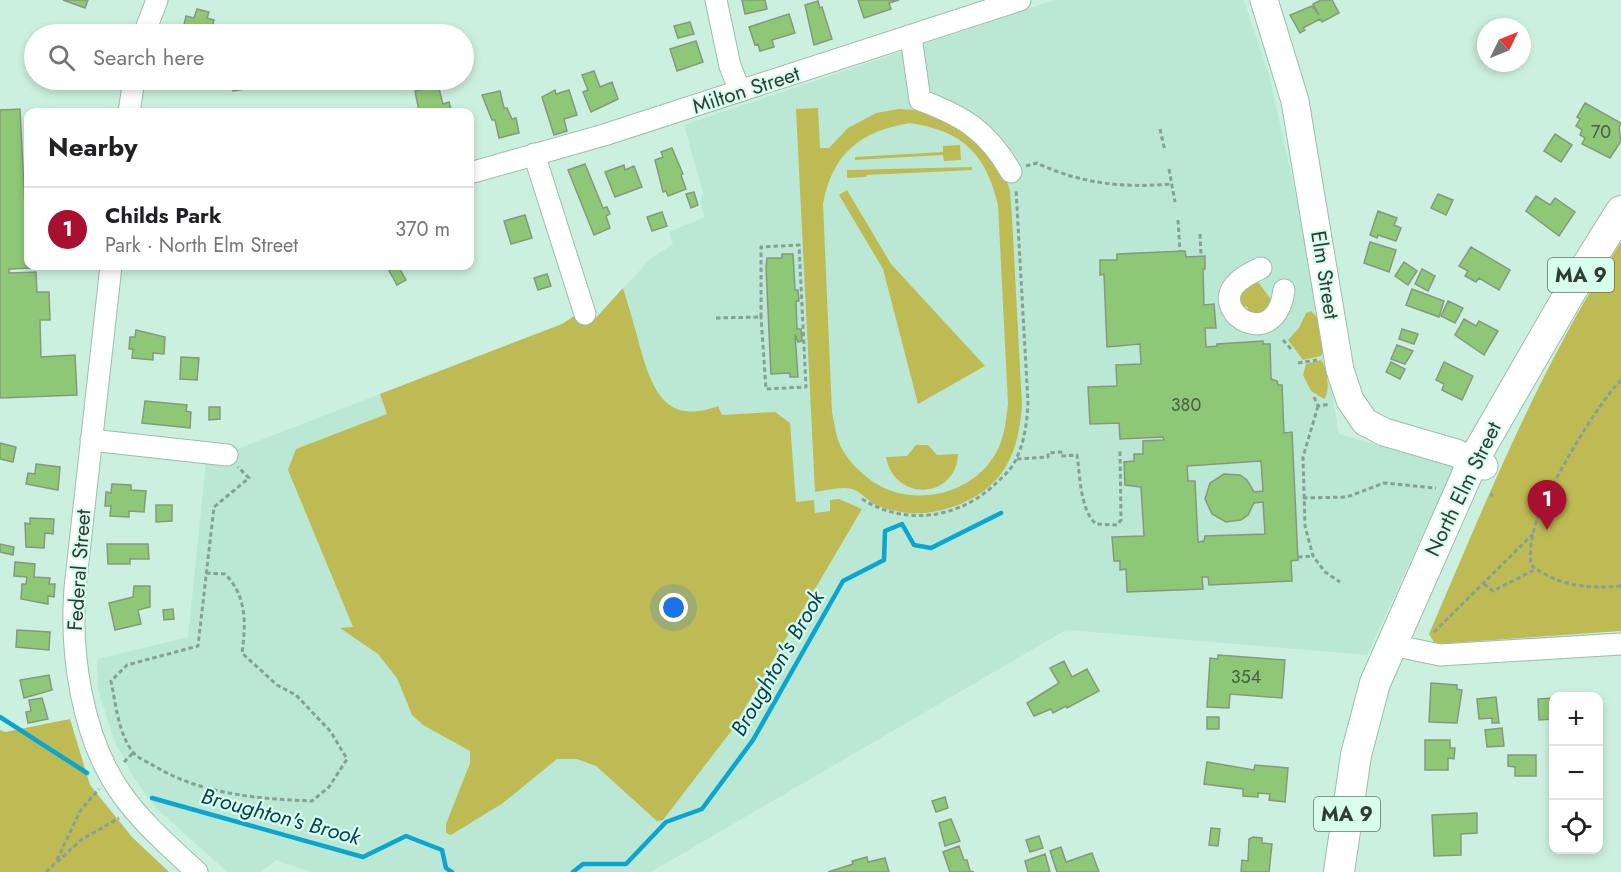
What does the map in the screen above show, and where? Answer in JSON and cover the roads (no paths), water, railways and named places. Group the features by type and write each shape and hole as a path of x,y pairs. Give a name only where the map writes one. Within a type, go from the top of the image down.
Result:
{"highway":[{"name":"North Elm Street","path":"1399,646 1437,567 1478,463 1542,339 1621,211"},
{"name":"MA 9","path":"1339,872 1356,755 1375,683 1399,646"}],"main road":[{"name":"Elm Street","path":"1264,0 1295,101 1340,370 1350,400 1358,416 1375,428 1478,463"}],"street":[{"path":"148,24 157,0"},
{"path":"716,0 730,66 740,92"},
{"name":"Milton Street","path":"474,172 604,135 1020,0"},
{"path":"911,37 920,100 955,113 986,136 1020,169"},
{"path":"130,108 132,90"},
{"path":"534,154 585,314"},
{"path":"1261,268 1240,279 1231,290 1230,303 1238,316 1249,323 1268,321 1279,311 1284,290"},
{"name":"Federal Street","path":"111,270 72,623 75,660 91,728 110,776 134,810 197,872"},
{"path":"91,440 227,454"},
{"path":"1399,646 1440,655 1621,644"}],"waterway":[{"name":"Broughton's Brook","path":"573,872 583,864 626,864 666,822 702,809 753,740 843,581 884,560 885,531 902,524 914,545 931,548 1001,513"},
{"name":"Broughton's Brook","path":"0,717 87,773"},
{"name":"Broughton's Brook","path":"152,798 363,857 406,836 442,850 446,868 452,872"}],"place":[{"name":"Childs Park","path":"1547,530"}]}
